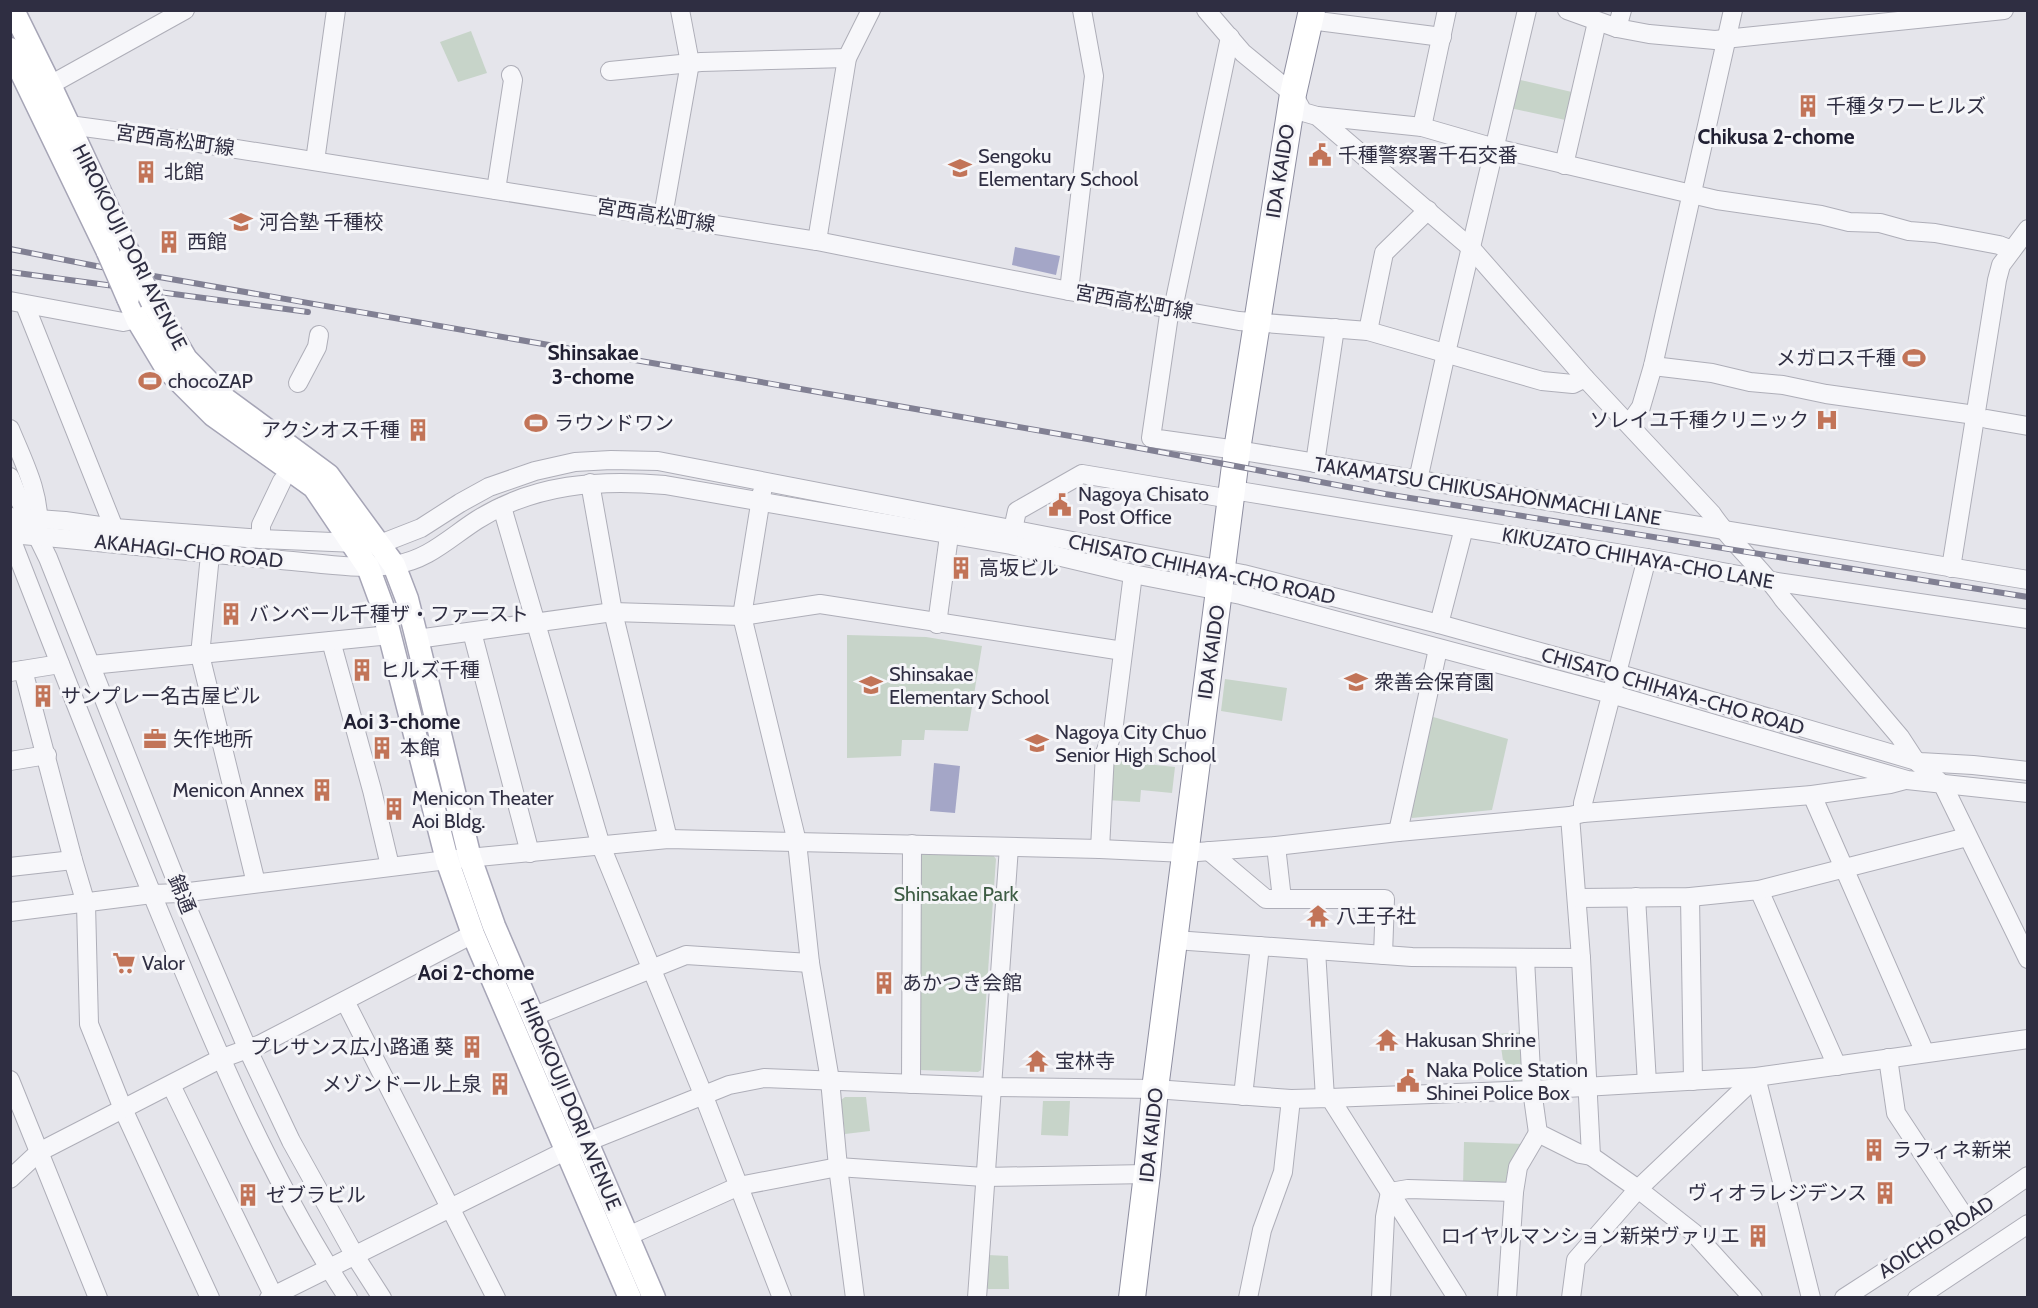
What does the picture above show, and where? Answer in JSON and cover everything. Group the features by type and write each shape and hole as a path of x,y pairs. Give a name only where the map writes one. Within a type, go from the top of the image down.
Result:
{"highway":[{"name":"IDA KAIDO","path":"1132,1298 1174,939 1197,852 1221,580 1245,451 1248,321 1311,15"}],"main road":[{"name":"HIROKOUJI DORI AVENUE","path":"13,10 16,51 29,84 108,252 132,309 168,369 213,415 314,487 368,567 382,605 447,860 473,934 576,1146 628,1236 654,1298"},
{"name":"HIROKOUJI DORI AVENUE","path":"16,51 50,86 152,302 186,359 225,399 328,475 394,565 407,599 470,858 494,926 532,1017 630,1298"}],"street":[{"path":"50,86 185,10"},
{"path":"315,161 336,10"},
{"path":"663,216 690,63 680,10"},
{"path":"817,241 847,58 871,10"},
{"path":"1069,291 1094,76 1082,10"},
{"path":"1206,10 1243,53 1293,94 1304,112 1317,116 1422,127 1495,148 1691,195 1736,204 1762,205 1821,215 1849,222 1880,223 1909,231 1935,232 2012,250"},
{"path":"1422,127 1447,10"},
{"path":"1418,480 1527,10"},
{"path":"1567,10 1617,28 1649,34 1726,40 1883,17 2004,10"},
{"path":"1617,28 1622,10"},
{"path":"1629,424 1641,407 1653,366 1733,10"},
{"path":"1311,15 1442,38"},
{"path":"1564,165 1597,22"},
{"path":"1172,309 1230,37"},
{"path":"610,71 690,63 847,58"},
{"path":"496,190 513,80 511,75"},
{"path":"1317,116 1471,248 1585,378 1772,581 1783,599 1900,737 1915,760 1943,785 2027,958"},
{"name":"宮西高松町線","path":"69,125 315,161 817,241 1172,309 1248,321 1368,331 1542,381 1573,384 1585,378"},
{"path":"1368,331 1384,253 1428,210"},
{"path":"1950,568 1981,417 1997,280 2001,265 2028,229"},
{"path":"18,303 123,322 132,309"},
{"path":"18,303 114,528"},
{"name":"TAKAMATSU CHIKUSAHONMACHI LANE","path":"1172,309 1151,438 1245,451 2028,580"},
{"path":"1315,463 1335,328"},
{"path":"298,383 317,347 319,335"},
{"path":"1653,366 1712,373 1750,382 1783,385 2028,426"},
{"path":"10,429 34,490 35,524"},
{"name":"CHISATO CHIHAYA-CHO ROAD","path":"380,544 421,528 489,487 535,471 575,462 658,461 1012,529 1221,580 1439,624 1915,760 2028,771"},
{"name":"KIKUZATO CHIHAYA-CHO LANE","path":"1012,529 1017,512 1082,474 1238,494 1464,528 1772,581 2028,620"},
{"name":"錦通","path":"10,477 35,524 181,892 248,1050 291,1142 355,1256 382,1298"},
{"path":"261,538 261,525 282,481"},
{"name":"CHISATO CHIHAYA-CHO ROAD","path":"394,565 415,561 434,552 478,520 502,507 562,486 626,482 665,485 1011,545 1133,574 1221,580 1438,649 1611,694 1907,780 2028,792"},
{"path":"764,482 742,616 797,842 810,963 830,1080 838,1167 855,1298"},
{"path":"590,483 613,612 668,839"},
{"path":"502,507 601,846 782,1298"},
{"name":"AKAHAGI-CHO ROAD","path":"10,517 120,543 210,555 368,567 394,565"},
{"name":"AKAHAGI-CHO ROAD","path":"10,535 35,524 380,544"},
{"path":"1439,624 1464,528"},
{"name":"錦通","path":"10,535 220,1059 267,1156 328,1268 348,1298"},
{"path":"937,624 949,536"},
{"path":"210,555 200,655 256,883"},
{"path":"1591,1156 1577,898 1577,814 1583,803 1647,558"},
{"path":"1100,849 1105,753 1113,732 1133,574"},
{"path":"417,639 613,612 742,616 820,604 937,624 1123,651"},
{"path":"472,632 530,853"},
{"path":"91,665 390,635"},
{"path":"331,641 372,790 390,866"},
{"path":"1398,832 1438,649"},
{"path":"60,664 17,671 47,755 86,904 89,1024 123,1109 210,1298"},
{"path":"10,761 47,755"},
{"path":"10,912 390,866 668,839 1197,852 1276,846 1577,814 1812,795 1907,780 1915,760"},
{"path":"1812,795 1842,868 1925,1053"},
{"path":"1577,898 1690,897 1760,890 1967,837"},
{"path":"911,1084 912,844"},
{"path":"977,1298 1009,846"},
{"path":"1276,846 1282,899"},
{"path":"1197,852 1266,899 1385,899 1383,956"},
{"path":"10,867 73,860"},
{"path":"1760,890 1837,1066"},
{"path":"1636,897 1647,1083"},
{"path":"1690,897 1693,1081"},
{"path":"10,1179 39,1152 220,1059 248,1050 473,934"},
{"path":"1174,939 1383,956 1581,958"},
{"path":"1243,1096 1260,946"},
{"path":"1316,950 1328,1098 1457,1298"},
{"path":"532,1017 651,967 686,955 810,963"},
{"path":"1507,1298 1514,1192 1518,1167 1538,1133 1532,1090 1525,959"},
{"path":"345,1001 496,1298"},
{"path":"171,1084 270,1297 576,1146 702,1094 729,1085 764,1078 992,1087 1155,1089 1291,1099 1328,1098 1532,1090 1756,1077 2028,1039"},
{"path":"1888,1058 1896,1113 1966,1219"},
{"path":"1571,1298 1576,1260 1638,1189 1756,1077"},
{"path":"1756,1077 1812,1298"},
{"path":"10,1080 98,1298"},
{"path":"1248,1298 1262,1230 1283,1172 1291,1099"},
{"path":"1538,1133 1580,1154 1591,1156 1638,1189 1694,1233 1753,1298"},
{"path":"628,1236 739,1186 838,1167 984,1177 1147,1174"},
{"name":"AOICHO ROAD","path":"1844,1298 2028,1176"},
{"path":"1390,1192 1408,1189 1514,1192"},
{"path":"1381,1298 1385,1217 1390,1192"},
{"name":"AOICHO ROAD","path":"1917,1298 2025,1233"}],"green space":[{"path":"471,31 487,73 458,82 440,42"},
{"path":"1516,79 1576,93 1570,121 1510,108"},
{"path":"847,635 926,637 982,646 968,731 925,730 924,740 902,740 901,756 847,758"},
{"path":"1225,679 1287,688 1282,721 1221,711"},
{"path":"1430,716 1508,739 1492,810 1412,818 1408,813"},
{"path":"1108,760 1175,767 1172,793 1141,790 1140,802 1106,800"},
{"name":"Shinsakae Park","path":"921,853 993,855 996,859 981,1070 978,1072 919,1070"},
{"path":"1523,1032 1526,1081 1514,1083 1511,1074 1504,1067 1499,1034"},
{"path":"845,1097 866,1097 870,1131 845,1134 841,1100"},
{"path":"1043,1101 1070,1101 1068,1136 1041,1135"},
{"path":"1464,1142 1525,1144 1509,1180 1503,1185 1463,1185"},
{"path":"988,1255 1008,1256 1009,1289 988,1289 985,1285"}],"water":[{"path":"1015,247 1060,256 1056,275 1012,265"},
{"path":"934,763 960,766 955,813 930,811"}],"railway":[{"path":"10,249 96,266 1139,448 1385,494 2028,597"},
{"path":"10,272 308,312"}],"place":[{"name":"千種タワーヒルズ","path":"1808,106"},
{"name":"千種警察署千石交番","path":"1320,155"},
{"name":"Sengoku Elementary School","path":"960,168"},
{"name":"北館","path":"146,172"},
{"name":"河合塾 千種校","path":"241,222"},
{"name":"西館","path":"169,242"},
{"name":"メガロス千種","path":"1914,358"},
{"name":"chocoZAP","path":"150,381"},
{"name":"ソレイユ千種クリニック","path":"1827,420"},
{"name":"ラウンドワン","path":"536,423"},
{"name":"アクシオス千種","path":"418,430"},
{"name":"Nagoya Chisato Post Office","path":"1060,505"},
{"name":"高坂ビル","path":"961,568"},
{"name":"バンベール千種ザ・ファースト","path":"231,614"},
{"name":"ヒルズ千種","path":"362,670"},
{"name":"衆善会保育園","path":"1356,682"},
{"name":"Shinsakae Elementary School","path":"871,685"},
{"name":"サンプレー名古屋ビル","path":"43,696"},
{"name":"矢作地所","path":"155,739"},
{"name":"Nagoya City Chuo Senior High School","path":"1037,743"},
{"name":"本館","path":"382,748"},
{"name":"Menicon Annex","path":"322,790"},
{"name":"Menicon Theater Aoi Bldg.","path":"394,809"},
{"name":"八王子社","path":"1318,916"},
{"name":"Valor","path":"124,963"},
{"name":"あかつき会館","path":"884,983"},
{"name":"Hakusan Shrine","path":"1387,1040"},
{"name":"プレサンス広小路通 葵","path":"472,1047"},
{"name":"宝林寺","path":"1037,1061"},
{"name":"Naka Police Station Shinei Police Box","path":"1408,1081"},
{"name":"メゾンドール上泉","path":"500,1084"},
{"name":"ラフィネ新栄","path":"1874,1150"},
{"name":"ヴィオラレジデンス","path":"1885,1193"},
{"name":"ゼブラビル","path":"248,1195"},
{"name":"ロイヤルマンション新栄ヴァリエ","path":"1758,1236"}],"district":[{"name":"Chikusa 2-chome","path":"1776,136"},
{"name":"Shinsakae 3-chome","path":"593,364"},
{"name":"Aoi 3-chome","path":"402,721"},
{"name":"Aoi 2-chome","path":"476,972"}]}
